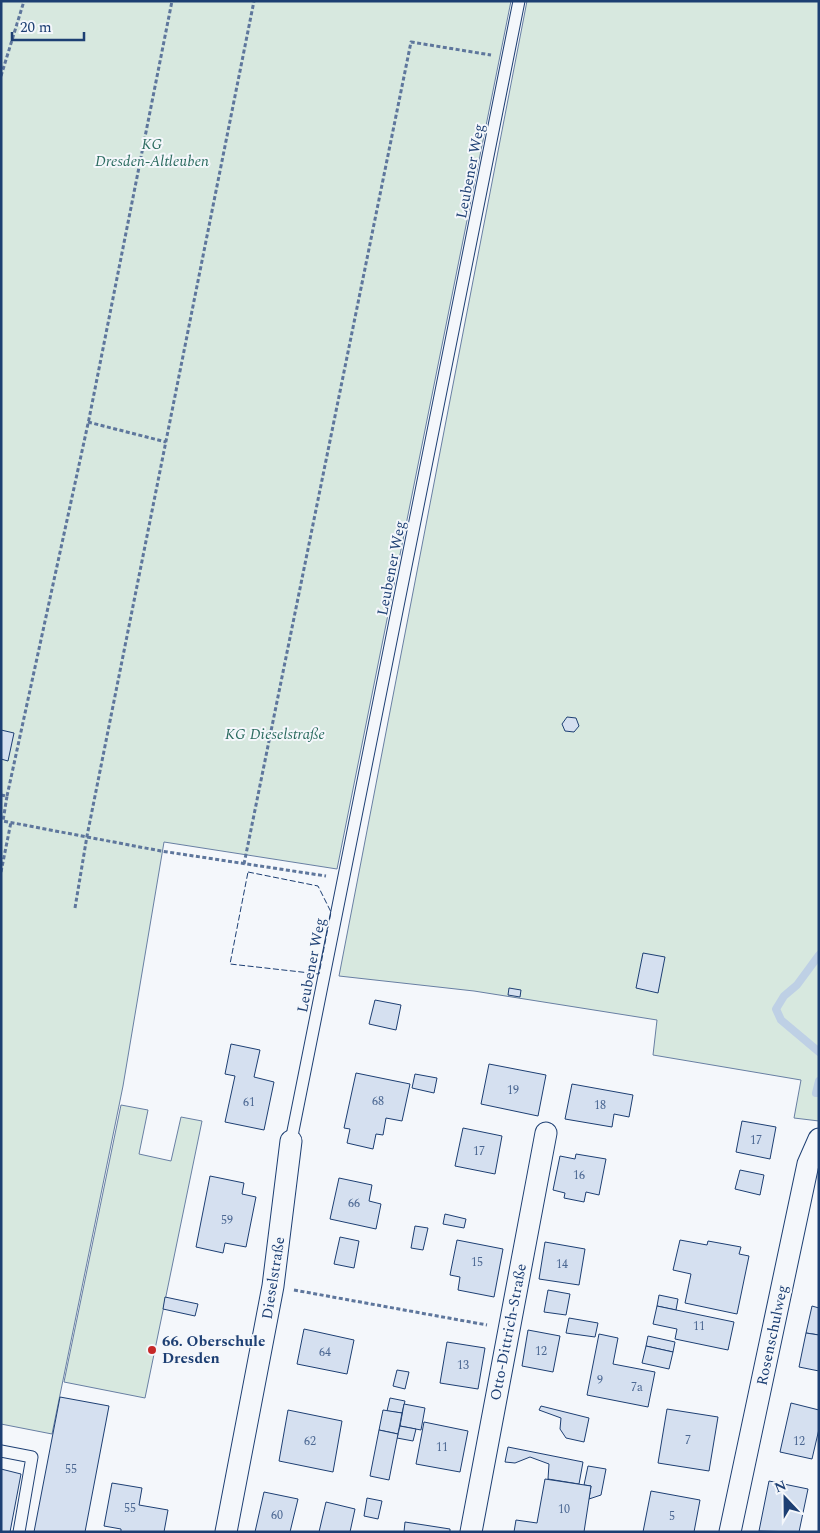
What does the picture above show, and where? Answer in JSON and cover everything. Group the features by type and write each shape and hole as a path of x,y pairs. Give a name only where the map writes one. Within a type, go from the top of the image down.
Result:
{"street":[{"name":"Otto-Dittrich-Straße","path":"471,1532 546,1133"},
{"name":"Rosenschulweg","path":"730,1532 808,1164 819,1139"},
{"name":"Dieselstraße","path":"226,1532 273,1286 291,1141"}],"lane":[{"name":"Leubener Weg","path":"291,1141 519,1"},
{"path":"1,1451 32,1457 19,1532"}],"path":[{"path":"1,76 24,1"},
{"path":"172,1 88,422 3,821 162,851 344,878"},
{"path":"75,908 87,836 254,1"},
{"path":"244,864 411,42 508,58"},
{"path":"88,422 166,442"},
{"path":"1,795 7,796"},
{"path":"1,872 11,822"},
{"path":"273,1286 508,1329"}],"green space":[{"name":"KG Dresden-Altleuben","path":"1,1 511,1 337,869 164,842 123,1086 52,1434 1,1424"},
{"path":"527,1 819,1 819,1121 794,1118 801,1080 653,1055 657,1020 474,991 339,976"},
{"path":"121,1105 148,1110 139,1154 171,1161 181,1117 202,1121 145,1398 64,1382"}],"building":[{"path":"567,717 576,718 579,726 574,732 565,731 562,724"},
{"path":"1,730 14,733 8,761 1,759"},
{"path":"643,953 665,957 658,993 636,988"},
{"path":"509,988 521,990 520,997 508,995"},
{"path":"375,1000 401,1005 396,1030 369,1024"},
{"path":"231,1044 260,1050 254,1077 274,1082 264,1130 225,1122 235,1076 225,1074"},
{"path":"489,1064 546,1075 538,1116 481,1104"},
{"path":"356,1073 410,1084 402,1121 386,1118 383,1135 376,1134 373,1149 347,1143 350,1129 344,1128"},
{"path":"415,1074 437,1078 434,1093 412,1088"},
{"path":"572,1084 633,1095 629,1117 614,1114 612,1127 565,1119"},
{"path":"742,1121 776,1127 770,1159 736,1152"},
{"path":"463,1128 502,1136 495,1174 455,1166"},
{"path":"576,1154 606,1159 599,1195 586,1192 584,1202 564,1198 565,1193 553,1190 560,1156 575,1159"},
{"path":"740,1170 764,1175 760,1195 735,1189"},
{"path":"210,1176 244,1183 242,1194 256,1197 246,1247 225,1243 223,1253 196,1247"},
{"path":"339,1178 372,1185 369,1201 381,1204 376,1229 330,1219"},
{"path":"445,1214 466,1219 464,1228 443,1224"},
{"path":"415,1226 428,1228 423,1250 411,1248"},
{"path":"340,1237 359,1241 354,1268 334,1264"},
{"path":"457,1240 503,1249 494,1297 458,1290 460,1277 450,1275"},
{"path":"680,1240 707,1245 708,1241 741,1247 739,1254 749,1256 737,1314 685,1303 691,1274 673,1270"},
{"path":"545,1242 585,1249 579,1285 539,1279"},
{"path":"548,1290 570,1294 566,1315 544,1312"},
{"path":"659,1295 678,1299 676,1310 657,1306"},
{"path":"165,1297 198,1304 195,1316 163,1309"},
{"path":"657,1306 734,1322 728,1350 675,1339 677,1329 653,1324"},
{"path":"812,1306 819,1308 819,1335 806,1333"},
{"path":"569,1318 598,1323 595,1337 566,1333"},
{"path":"304,1329 354,1340 347,1374 297,1364"},
{"path":"528,1330 560,1336 553,1372 522,1366"},
{"path":"806,1333 819,1335 819,1371 799,1367"},
{"path":"599,1334 618,1338 613,1364 655,1372 648,1407 587,1395"},
{"path":"648,1336 675,1342 673,1352 646,1346"},
{"path":"447,1342 485,1348 478,1389 440,1383"},
{"path":"646,1346 673,1352 669,1369 642,1363"},
{"path":"397,1370 409,1372 405,1389 393,1386"},
{"path":"60,1397 109,1406 85,1532 34,1532"},
{"path":"390,1398 405,1401 402,1413 387,1411"},
{"path":"791,1403 819,1410 819,1429 812,1459 780,1452"},
{"path":"404,1404 425,1408 421,1430 400,1426"},
{"path":"541,1406 589,1418 584,1442 566,1438 560,1429 561,1418 539,1410"},
{"path":"667,1409 718,1417 709,1471 658,1463"},
{"path":"288,1410 342,1421 333,1472 279,1461"},
{"path":"383,1410 402,1413 398,1434 379,1430"},
{"path":"424,1422 468,1431 460,1472 416,1464"},
{"path":"400,1426 416,1429 413,1441 397,1438"},
{"path":"379,1430 398,1434 389,1480 370,1476"},
{"path":"508,1447 583,1462 579,1484 548,1479 549,1464 530,1457 515,1463 505,1462"},
{"path":"588,1466 606,1469 601,1495 589,1499 591,1486 584,1485"},
{"path":"1,1469 21,1474 10,1532 1,1532"},
{"path":"545,1479 591,1486 584,1532 514,1532 516,1520 537,1523"},
{"path":"769,1481 808,1489 799,1532 759,1531"},
{"path":"112,1483 142,1488 139,1505 168,1510 164,1532 121,1532 121,1529 104,1526"},
{"path":"651,1491 700,1500 694,1532 643,1532"},
{"path":"264,1492 298,1499 290,1532 255,1532"},
{"path":"367,1498 382,1501 378,1519 364,1516"},
{"path":"326,1502 355,1509 350,1532 319,1532"},
{"path":"405,1522 450,1529 450,1532 404,1532"}],"waterway":[{"path":"819,955 797,985 784,996 776,1009 781,1020 819,1052"},
{"path":"816,1093 819,1081"}],"fence":[{"path":"248,872 318,886 331,912 319,974 230,964 248,872"}],"place":[{"name":"66. Oberschule Dresden","path":"152,1350"}],"park label":[{"name":"KG Dieselstraße","path":"275,734"}]}
